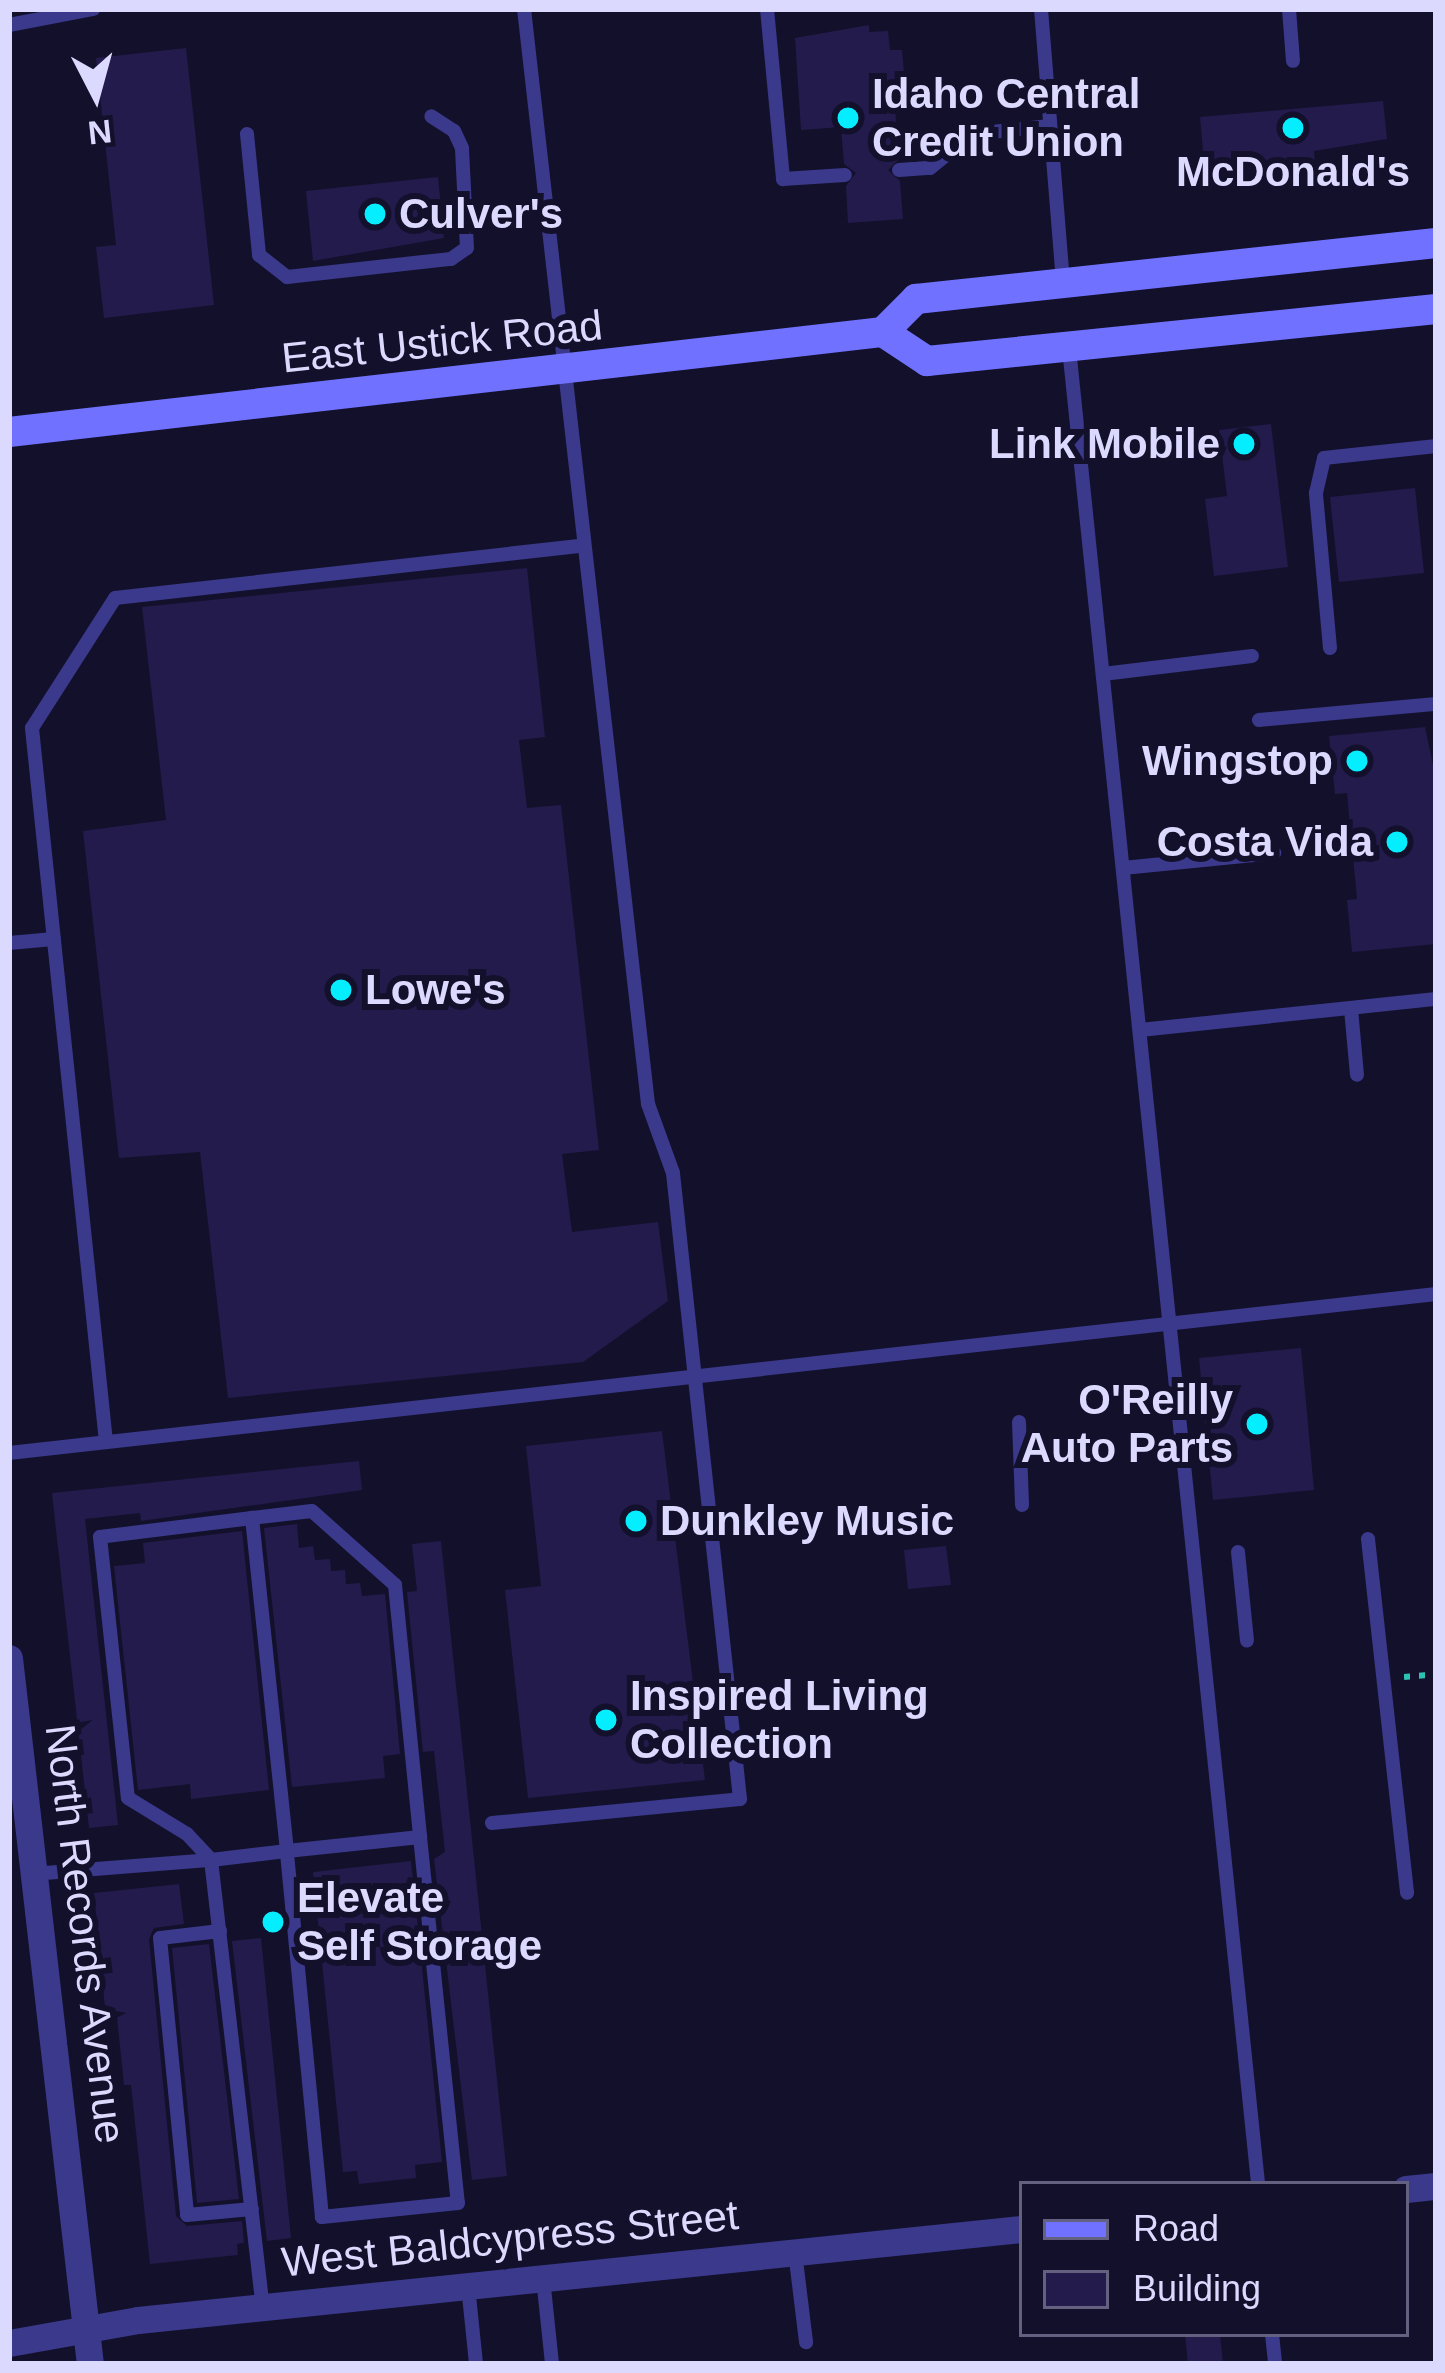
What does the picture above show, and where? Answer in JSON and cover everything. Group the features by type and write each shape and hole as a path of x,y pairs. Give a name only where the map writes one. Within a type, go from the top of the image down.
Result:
{"main road":[{"name":"East Ustick Road","path":"9,432 883,332 916,299 1436,243"},
{"path":"883,332 927,361 1436,309"}],"street":[{"name":"North Records Avenue","path":"9,1658 90,2364"},
{"name":"West Baldcypress Street","path":"9,2343 263,2307 1019,2229"}],"lane":[{"path":"9,25 93,9"},
{"path":"492,1823 740,1799 674,1173 648,1104 581,546 524,9"},
{"path":"767,9 783,179 845,175"},
{"path":"1041,9 1063,285"},
{"path":"1288,9 1293,62"},
{"path":"247,134 259,255 286,277 451,259 467,248 462,148 454,130 431,116"},
{"path":"899,170 930,168 972,134 1051,126"},
{"path":"1069,348 1258,2181"},
{"path":"1330,648 1316,493 1324,458 1436,446"},
{"path":"106,1442 32,728 115,598 581,546"},
{"path":"1103,674 1252,656"},
{"path":"1259,720 1436,704"},
{"path":"1123,868 1274,853"},
{"path":"9,943 54,939"},
{"path":"1140,1030 1436,998"},
{"path":"1351,1009 1357,1076"},
{"path":"9,1453 1436,1294"},
{"path":"1019,1422 1022,1505"},
{"path":"252,1518 322,2217 458,2203 395,1585 312,1511 252,1518 100,1537 128,1798 187,1834 211,1860 263,2307"},
{"path":"1368,1539 1407,1893"},
{"path":"1238,1552 1247,1641"},
{"path":"32,1874 420,1838"},
{"path":"220,1931 160,1938 188,2215 252,2209"},
{"path":"795,2252 806,2342"},
{"path":"543,2278 553,2364"},
{"path":"467,2286 476,2364"}],"path":[{"path":"1404,1677 1436,1674"}],"building":[{"name":"Idaho Central Credit Union","path":"869,25 869,32 888,31 890,50 902,50 907,108 895,109 899,159 888,170 900,181 903,219 848,223 846,186 856,173 844,164 841,127 801,130 795,38"},
{"path":"186,48 214,305 104,318 96,247 116,245 96,58"},
{"name":"McDonald's","path":"1383,101 1387,139 1314,151 1315,163 1205,173 1200,117"},
{"name":"Culver's","path":"438,177 444,238 313,261 306,191"},
{"path":"1271,424 1288,567 1214,576 1205,499 1227,496 1219,430"},
{"path":"1415,488 1424,573 1339,582 1330,497"},
{"name":"Lowe's","path":"527,568 545,737 519,740 527,808 561,805 599,1150 562,1154 572,1232 658,1222 668,1301 583,1362 228,1398 200,1152 119,1158 83,831 166,820 142,607"},
{"path":"1425,727 1436,779 1436,944 1352,952 1347,900 1357,899 1347,793 1335,794 1329,736"},
{"name":"O'Reilly Auto Parts","path":"1301,1348 1314,1490 1213,1500 1199,1358"},
{"path":"662,1431 705,1780 528,1798 505,1590 541,1586 526,1446"},
{"path":"359,1461 362,1490 141,1521 140,1513 85,1519 118,1825 89,1828 52,1493"},
{"path":"297,1524 299,1548 313,1546 315,1560 330,1559 331,1571 345,1570 346,1584 360,1583 362,1596 385,1594 400,1754 383,1756 385,1778 292,1787 264,1528"},
{"path":"242,1531 269,1790 191,1799 190,1784 138,1790 114,1566 145,1563 143,1543"},
{"path":"441,1541 507,2176 472,2180 434,1859 445,1852 434,1751 423,1752 407,1592 417,1591 412,1544"},
{"path":"946,1546 951,1585 908,1589 904,1550"},
{"path":"411,1861 442,2162 415,2165 416,2178 359,2184 357,2171 343,2172 313,1872"},
{"path":"179,1884 184,1924 154,1928 149,1939 176,2216 187,2226 242,2221 244,2243 237,2244 238,2255 150,2264 131,2085 124,2085 117,2017 106,2018 94,1893"},
{"path":"261,1938 291,2238 267,2241 232,1941"},
{"path":"209,1944 239,2199 197,2203 172,1948"},
{"path":"1185,2337 1220,2337 1223,2364 1188,2364"}],"place":[{"name":"Idaho Central Credit Union","path":"848,118"},
{"name":"McDonald's","path":"1293,128"},
{"name":"Culver's","path":"375,214"},
{"name":"Link Mobile","path":"1244,444"},
{"name":"Wingstop","path":"1357,761"},
{"name":"Costa Vida","path":"1397,842"},
{"name":"Lowe's","path":"341,990"},
{"name":"O'Reilly Auto Parts","path":"1257,1424"},
{"name":"Dunkley Music","path":"636,1521"},
{"name":"Inspired Living Collection","path":"606,1720"},
{"name":"Elevate Self Storage","path":"273,1922"}]}
